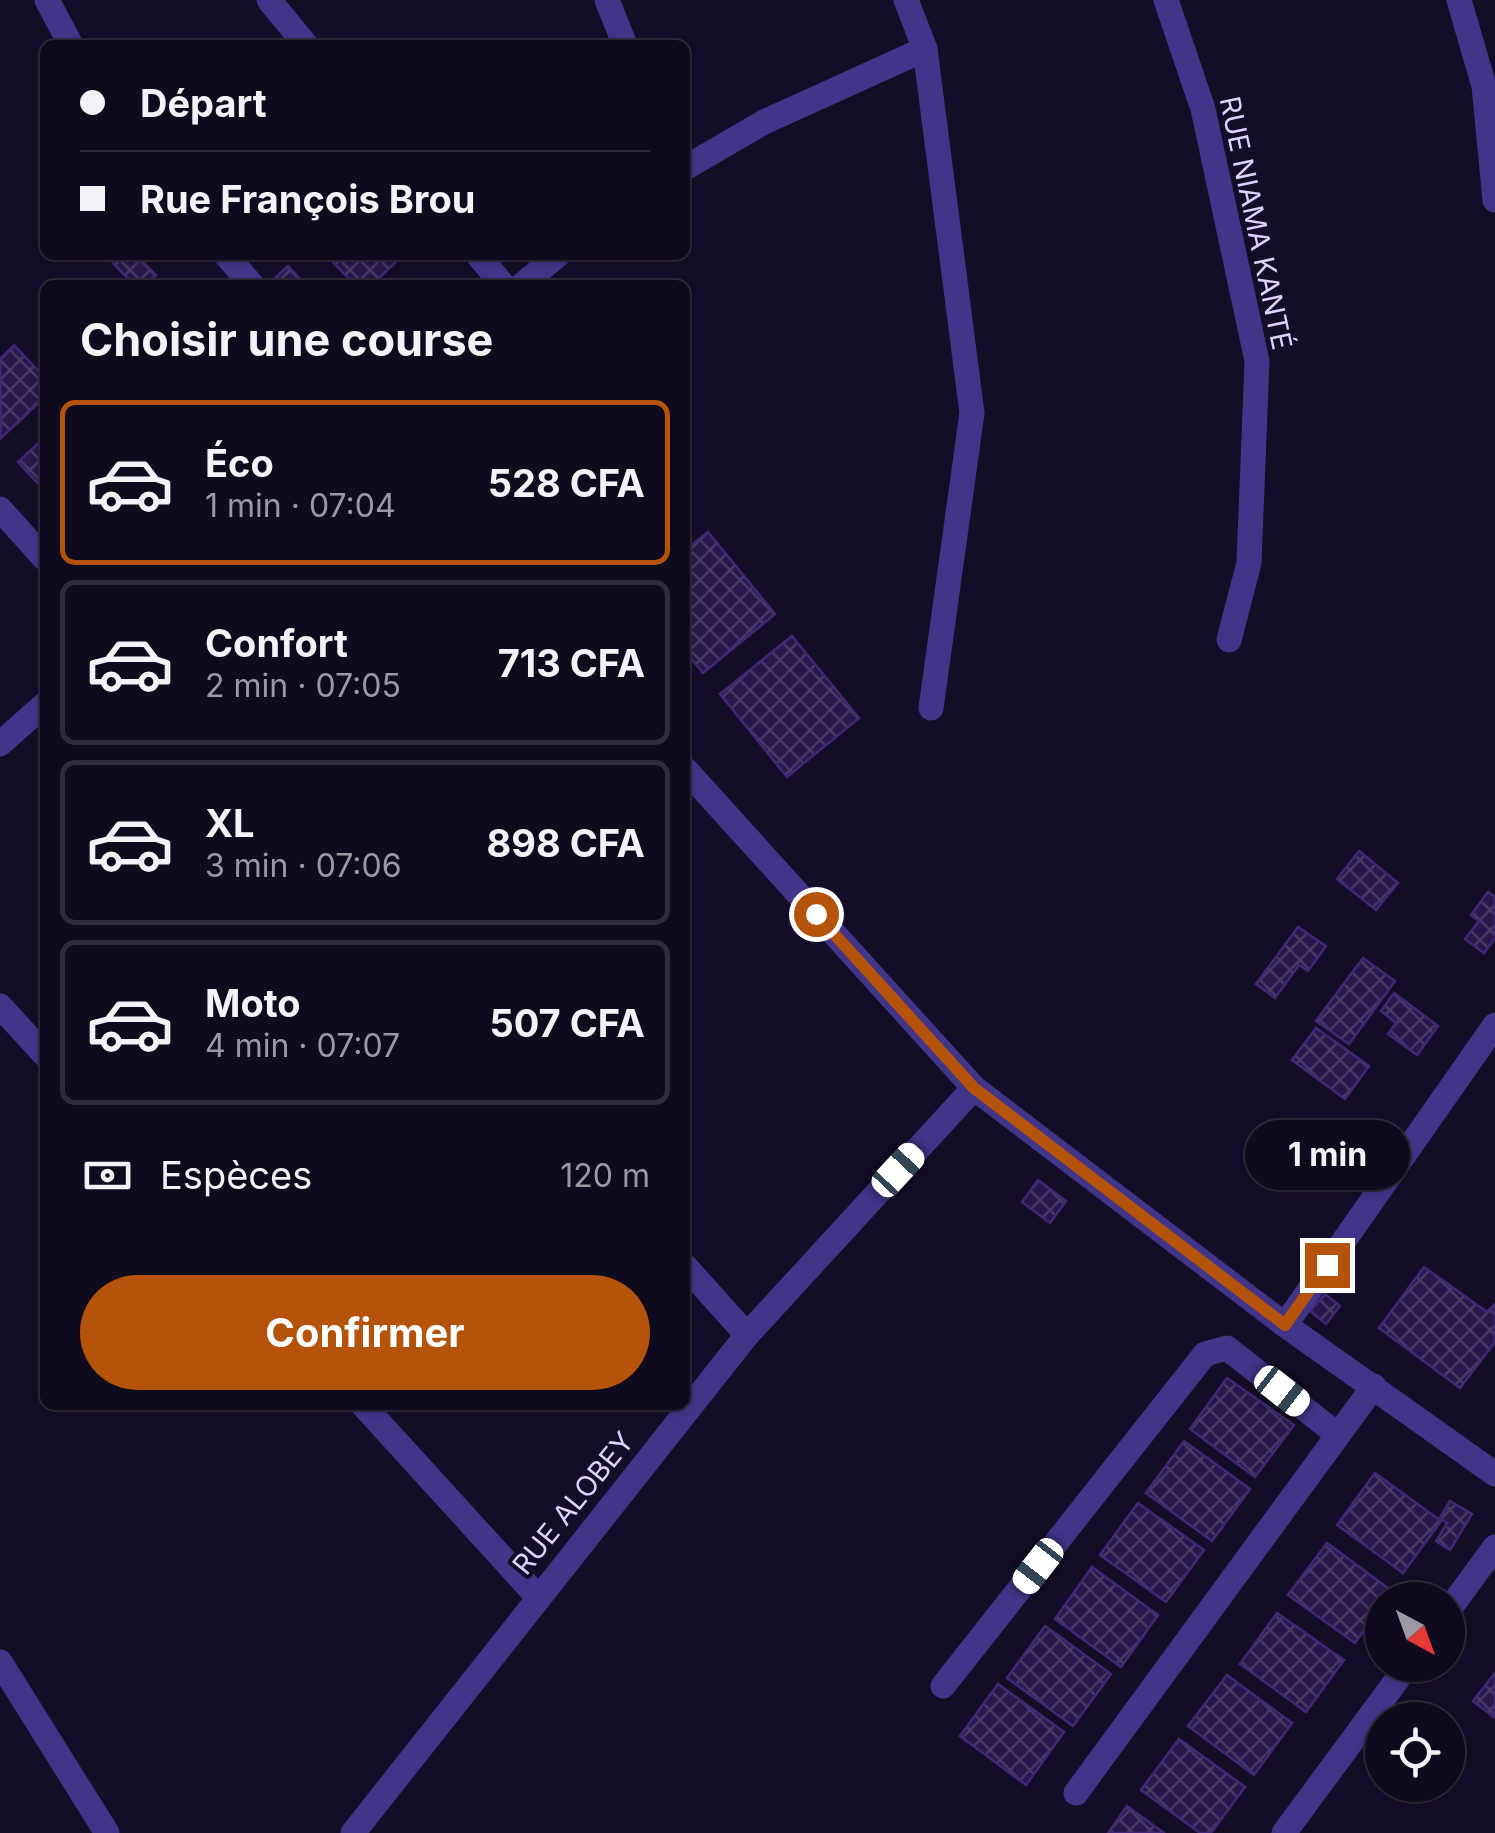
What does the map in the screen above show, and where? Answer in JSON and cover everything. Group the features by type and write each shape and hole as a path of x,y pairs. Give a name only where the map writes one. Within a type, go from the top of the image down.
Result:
{"street":[{"path":"46,0 68,40"},
{"path":"270,0 302,40"},
{"path":"607,0 623,40"},
{"path":"906,0 925,49 972,413 931,708"},
{"name":"RUE NIAMA KANTÉ","path":"1166,0 1203,109 1257,361 1249,563 1229,640"},
{"path":"1459,0 1484,86 1495,200"},
{"path":"690,165 764,122 925,49"},
{"path":"230,260 248,280"},
{"path":"482,260 499,280"},
{"path":"528,280 552,260"},
{"path":"0,509 40,553"},
{"path":"0,744 40,708"},
{"path":"690,775 974,1088 1285,1325 1495,1474"},
{"path":"0,1006 40,1050"},
{"path":"1285,1325 1495,1025"},
{"name":"RUE ALOBEY","path":"690,1406 748,1335 974,1088"},
{"path":"690,1271 748,1335"},
{"path":"942,1686 1204,1354 1227,1348 1338,1435"},
{"path":"1076,1792 1374,1386"},
{"path":"368,1410 536,1596"},
{"name":"RUE ALOBEY","path":"353,1833 536,1596 687,1410"},
{"path":"1465,1588 1495,1547"},
{"path":"0,1662 107,1833"},
{"path":"1284,1833 1395,1682"}],"building":[{"path":"141,260 156,275 151,280 129,280 113,263"},
{"path":"331,260 398,260 377,280 350,280"},
{"path":"288,266 301,280 279,280 276,277"},
{"path":"14,345 40,373 40,402 1,438 0,359"},
{"path":"40,442 40,486 18,462"},
{"path":"708,532 775,614 703,673 690,657 690,546"},
{"path":"792,636 859,718 787,777 720,694"},
{"path":"1359,851 1398,883 1376,910 1337,879"},
{"path":"1488,892 1495,897 1495,938 1484,953 1465,939 1479,921 1471,915"},
{"path":"1298,927 1326,946 1308,971 1299,965 1275,998 1256,984"},
{"path":"1363,958 1395,981 1349,1044 1316,1021"},
{"path":"1394,993 1438,1026 1417,1055 1388,1034 1396,1023 1381,1011"},
{"path":"1316,1028 1369,1066 1345,1099 1292,1060"},
{"path":"1038,1180 1066,1201 1050,1223 1022,1202"},
{"path":"1424,1267 1487,1312 1495,1304 1495,1342 1460,1388 1379,1328"},
{"path":"1325,1294 1340,1306 1326,1324 1310,1311"},
{"path":"1227,1378 1294,1425 1255,1477 1190,1429"},
{"path":"1184,1441 1250,1489 1212,1541 1146,1493"},
{"path":"1375,1473 1441,1521 1403,1573 1337,1525"},
{"path":"1450,1501 1472,1514 1450,1550 1436,1541 1447,1523 1440,1518"},
{"path":"1138,1503 1204,1550 1166,1602 1100,1555"},
{"path":"1327,1543 1380,1582 1365,1582 1365,1629 1355,1643 1288,1595"},
{"path":"1092,1567 1158,1615 1121,1667 1055,1619"},
{"path":"1277,1613 1344,1660 1306,1712 1240,1664"},
{"path":"1045,1626 1111,1674 1073,1726 1007,1678"},
{"path":"1495,1673 1495,1718 1473,1701"},
{"path":"1227,1675 1292,1723 1254,1775 1188,1726"},
{"path":"998,1684 1064,1732 1026,1785 960,1736"},
{"path":"1179,1739 1245,1787 1211,1833 1200,1833 1141,1790"},
{"path":"1127,1806 1164,1833 1108,1833"}],"route":[{"path":"816,914 974,1088 1285,1325 1327,1265"}]}
